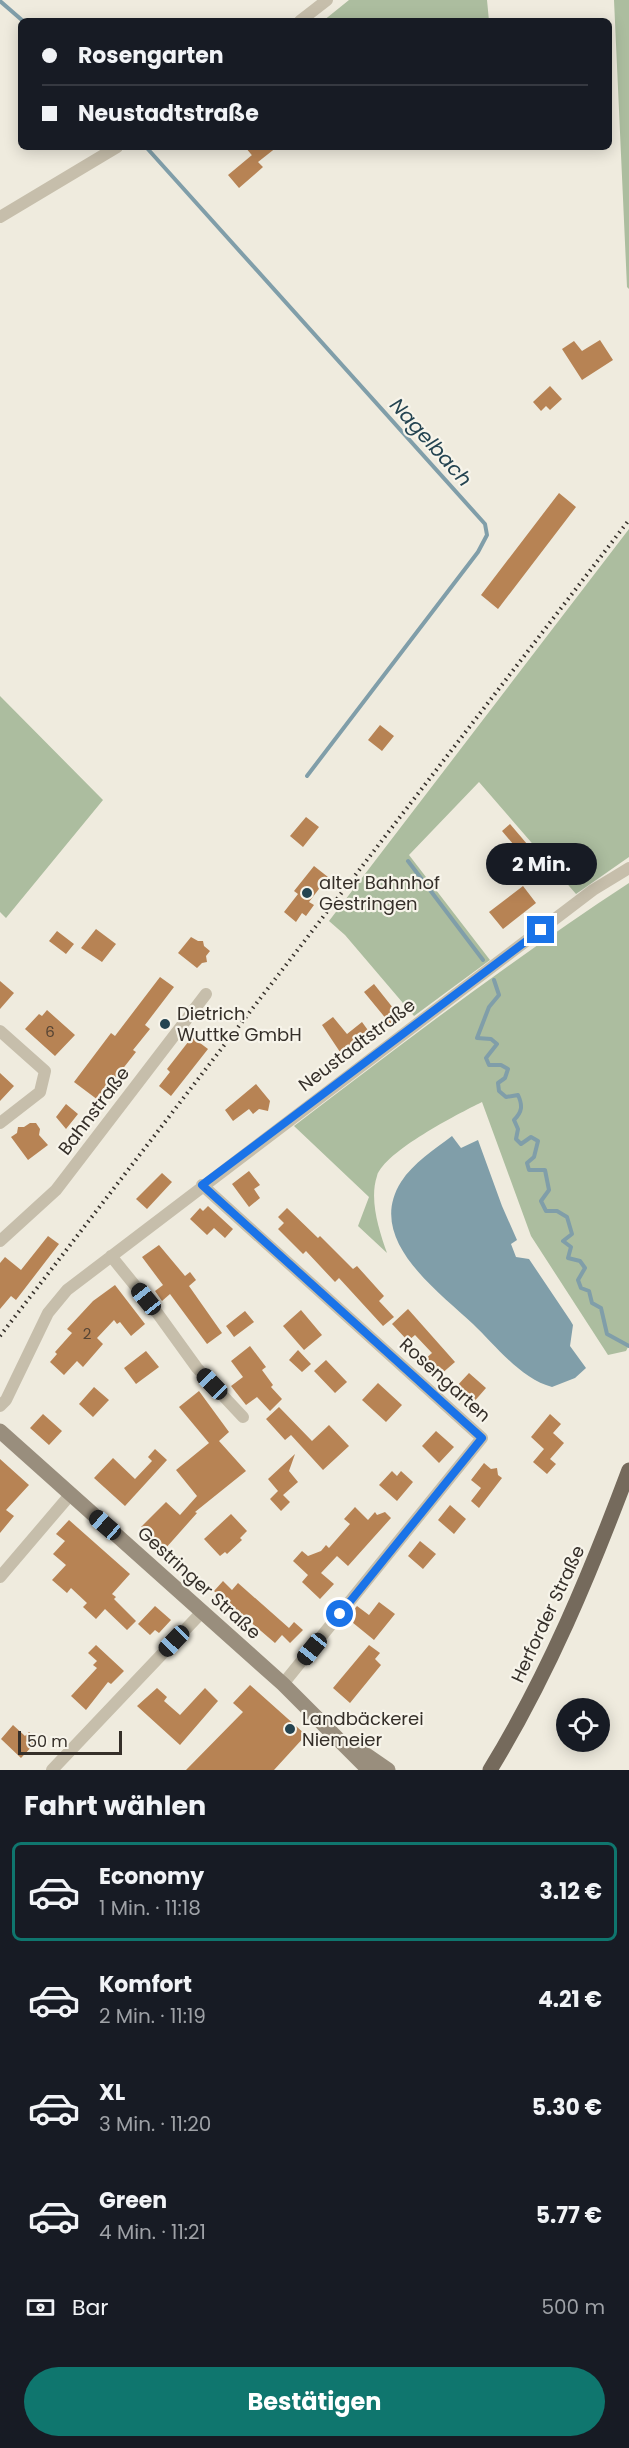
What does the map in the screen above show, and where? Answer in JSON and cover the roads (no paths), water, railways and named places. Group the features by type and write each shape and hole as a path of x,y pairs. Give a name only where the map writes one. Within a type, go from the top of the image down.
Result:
{"main road":[{"name":"Gestringer Straße","path":"0,1431 283,1684 369,1770"},
{"name":"Herforder Straße","path":"490,1770 518,1725 585,1587 629,1470"},
{"name":"Gestringer Straße","path":"317,1716 388,1770"}],"street":[{"path":"304,18 327,0"},
{"path":"0,217 112,150"},
{"name":"Neustadtstraße","path":"0,1406 6,1400 48,1313 67,1290 592,890 629,868"},
{"name":"Bahnstraße","path":"0,1240 15,1230 56,1190 206,994"},
{"path":"0,1032 45,1071 40,1092 0,1123"},
{"name":"Rosengarten","path":"202,1185 482,1438 283,1684"},
{"path":"111,1256 158,1314 197,1368 243,1417"},
{"path":"0,1577 70,1495"},
{"path":"52,1770 202,1612"}],"water":[{"path":"452,1136 461,1148 478,1140 517,1240 511,1244 516,1257 529,1259 573,1325 570,1346 586,1368 575,1378 552,1387 519,1369 425,1279 410,1262 398,1243 392,1223 392,1203 401,1182 418,1163"}],"waterway":[{"name":"Nagelbach","path":"0,1 20,18"},
{"name":"Nagelbach","path":"149,150 485,524 487,535 478,552 307,776"},
{"path":"408,861 483,960"},
{"path":"494,980 499,995 489,1007 477,1038 491,1039 497,1044 486,1058 489,1065 501,1065 508,1069 505,1078 498,1083 499,1091 506,1097 518,1095 520,1099 521,1109 514,1120 518,1129 516,1139 521,1144 531,1137 538,1141 534,1157 527,1163 529,1170 545,1170 549,1190 541,1201 546,1211 557,1211 567,1217 572,1234 563,1241 571,1247 568,1258 580,1261 585,1268 578,1280 581,1288 589,1291 592,1303 601,1308 607,1334 629,1346"}],"railway":[{"path":"0,1336 629,520"}],"place":[{"name":"alter Bahnhof Gestringen","path":"307,893"},
{"name":"Dietrich Wuttke GmbH","path":"165,1024"},
{"name":"Landbäckerei Niemeier","path":"290,1729"}]}
